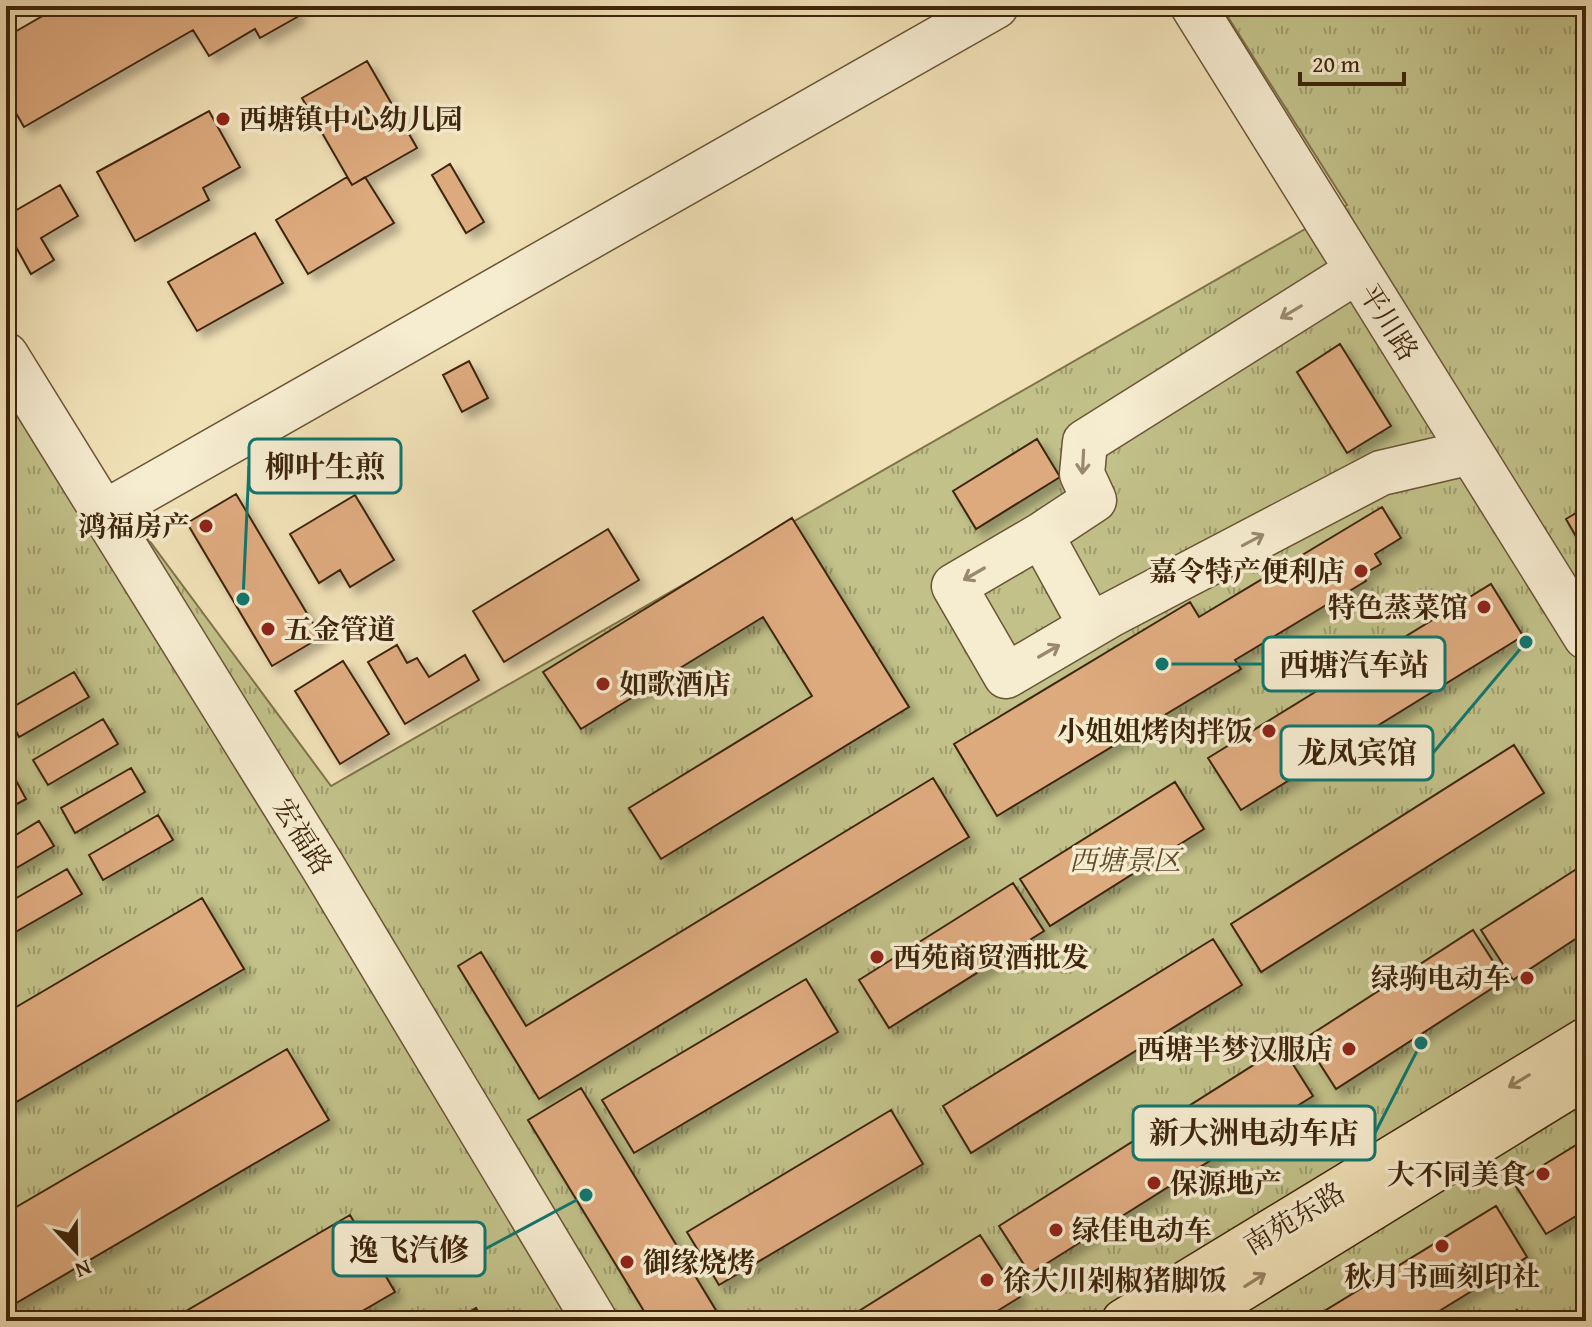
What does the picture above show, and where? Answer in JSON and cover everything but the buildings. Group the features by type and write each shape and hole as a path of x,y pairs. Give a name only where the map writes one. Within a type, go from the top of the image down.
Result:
{"main road":[{"name":"南苑东路","path":"1124,1321 1586,1040"},
{"name":"南苑东路","path":"1189,1321 1586,1076"}],"street":[{"path":"104,513 996,6"},
{"name":"平川路","path":"1193,6 1586,637"},
{"path":"1357,271 1085,442 1082,474 1094,500 954,586 1006,676 1091,626 1381,473 1471,452"},
{"name":"宏福路","path":"6,355 323,867 595,1321"},
{"path":"1041,535 1091,626"}],"green space":[{"name":"西塘景区","path":"1221,6 1586,6 1586,1321 6,1321 6,347 331,786 1347,205"}],"place":[{"name":"西塘镇中心幼儿园","path":"223,119"},
{"name":"鸿福房产","path":"206,526"},
{"name":"嘉令特产便利店","path":"1361,571"},
{"name":"柳叶生煎","path":"243,599"},
{"name":"特色蒸菜馆","path":"1484,607"},
{"name":"五金管道","path":"268,629"},
{"name":"龙凤宾馆","path":"1526,642"},
{"name":"西塘汽车站","path":"1162,664"},
{"name":"如歌酒店","path":"603,684"},
{"name":"小姐姐烤肉拌饭","path":"1269,731"},
{"name":"西苑商贸酒批发","path":"877,957"},
{"name":"绿驹电动车","path":"1527,978"},
{"name":"新大洲电动车店","path":"1421,1043"},
{"name":"西塘半梦汉服店","path":"1349,1049"},
{"name":"大不同美食","path":"1543,1174"},
{"name":"保源地产","path":"1154,1183"},
{"name":"逸飞汽修","path":"586,1195"},
{"name":"绿佳电动车","path":"1056,1230"},
{"name":"秋月书画刻印社","path":"1442,1246"},
{"name":"御缘烧烤","path":"627,1262"},
{"name":"徐大川剁椒猪脚饭","path":"987,1280"}]}
